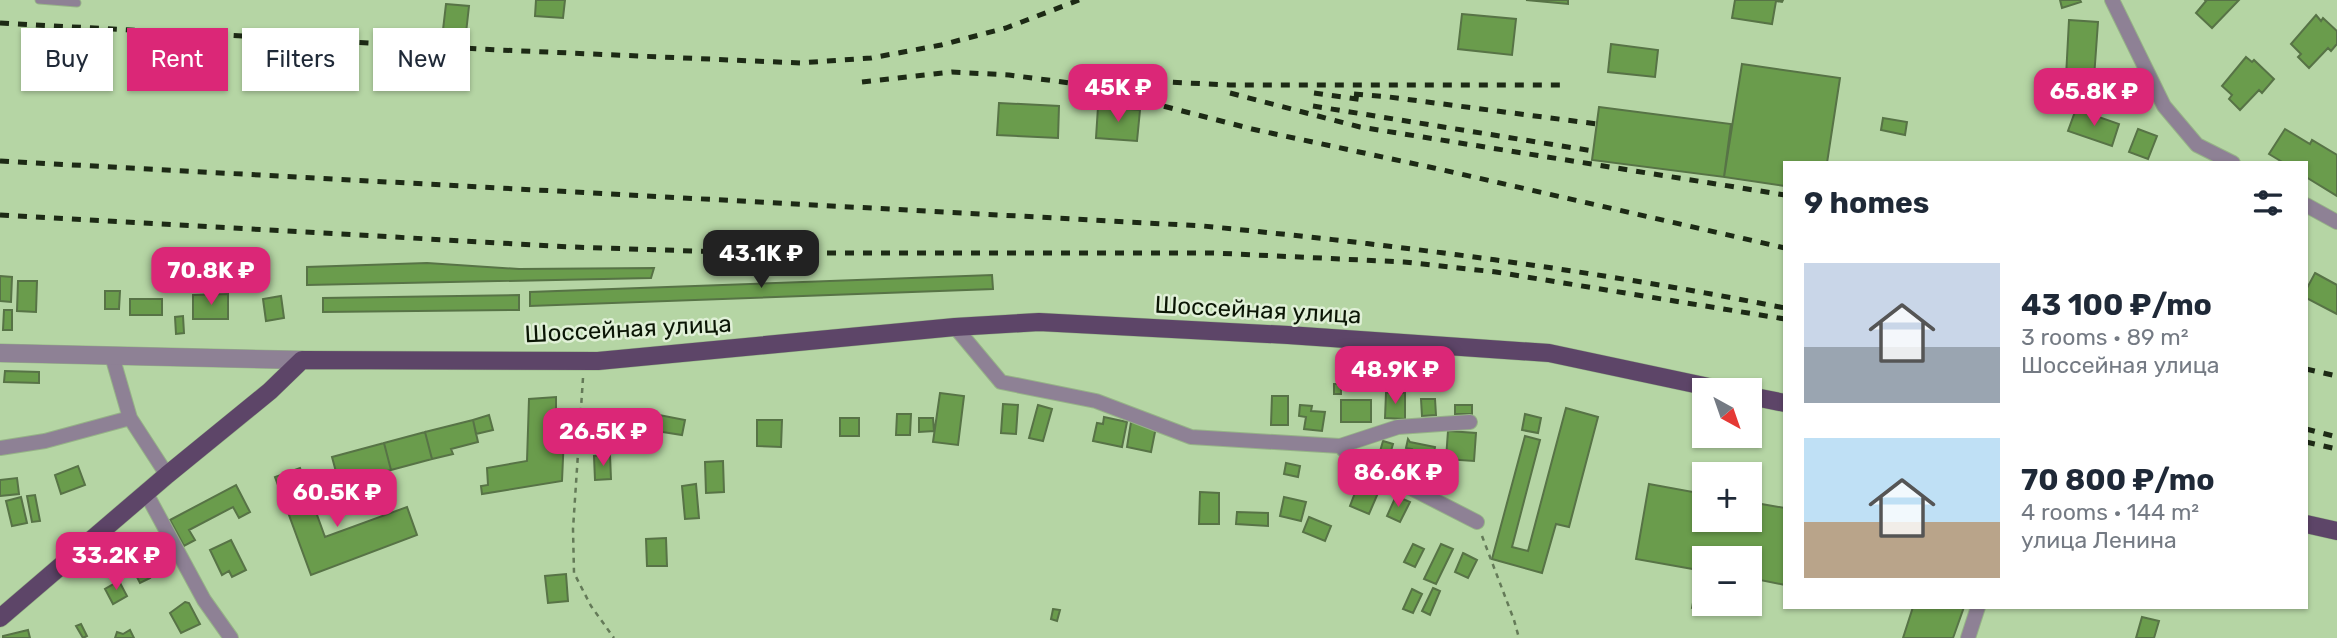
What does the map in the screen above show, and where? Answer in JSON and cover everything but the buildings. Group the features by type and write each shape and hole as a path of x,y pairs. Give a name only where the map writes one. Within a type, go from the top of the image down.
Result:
{"main road":[{"name":"Шоссейная улица","path":"302,360 584,361 955,327 1039,322 1288,335 1549,353 1692,383"},
{"path":"0,618 270,391 302,360"},
{"path":"1762,398 1783,403"},
{"path":"2308,524 2337,531"}],"street":[{"path":"2112,0 2164,106 2197,145 2229,161"},
{"path":"2308,206 2337,222"},
{"path":"955,327 1001,382 1096,401 1191,437 1340,446 1398,427 1470,422"},
{"path":"0,353 302,360"},
{"path":"112,356 130,418 167,475"},
{"path":"0,448 45,442 130,418"},
{"path":"1340,446 1352,458 1477,522"},
{"path":"146,493 204,600 231,638"},
{"path":"1968,638 1977,609"}],"lane":[{"path":"39,0 77,3"}],"path":[{"path":"584,361 573,530 574,573 591,606 614,638"},
{"path":"1477,522 1514,620 1518,638"}],"railway":[{"path":"0,23 800,63 871,58 941,45 1006,28 1079,0"},
{"path":"862,82 952,72 1009,75 1078,84 1252,129 1783,248"},
{"path":"1083,78 1230,85 1564,85"},
{"path":"1230,93 1360,127 1783,195"},
{"path":"1314,93 1363,100"},
{"path":"1354,94 1597,124"},
{"path":"1313,106 1593,151"},
{"path":"0,161 1203,226 1495,260 1783,308"},
{"path":"0,215 572,247 754,253 1214,253 1404,262 1496,272 1783,319"},
{"path":"2308,369 2337,376"},
{"path":"2308,430 2337,437"},
{"path":"2308,442 2337,449"}]}
